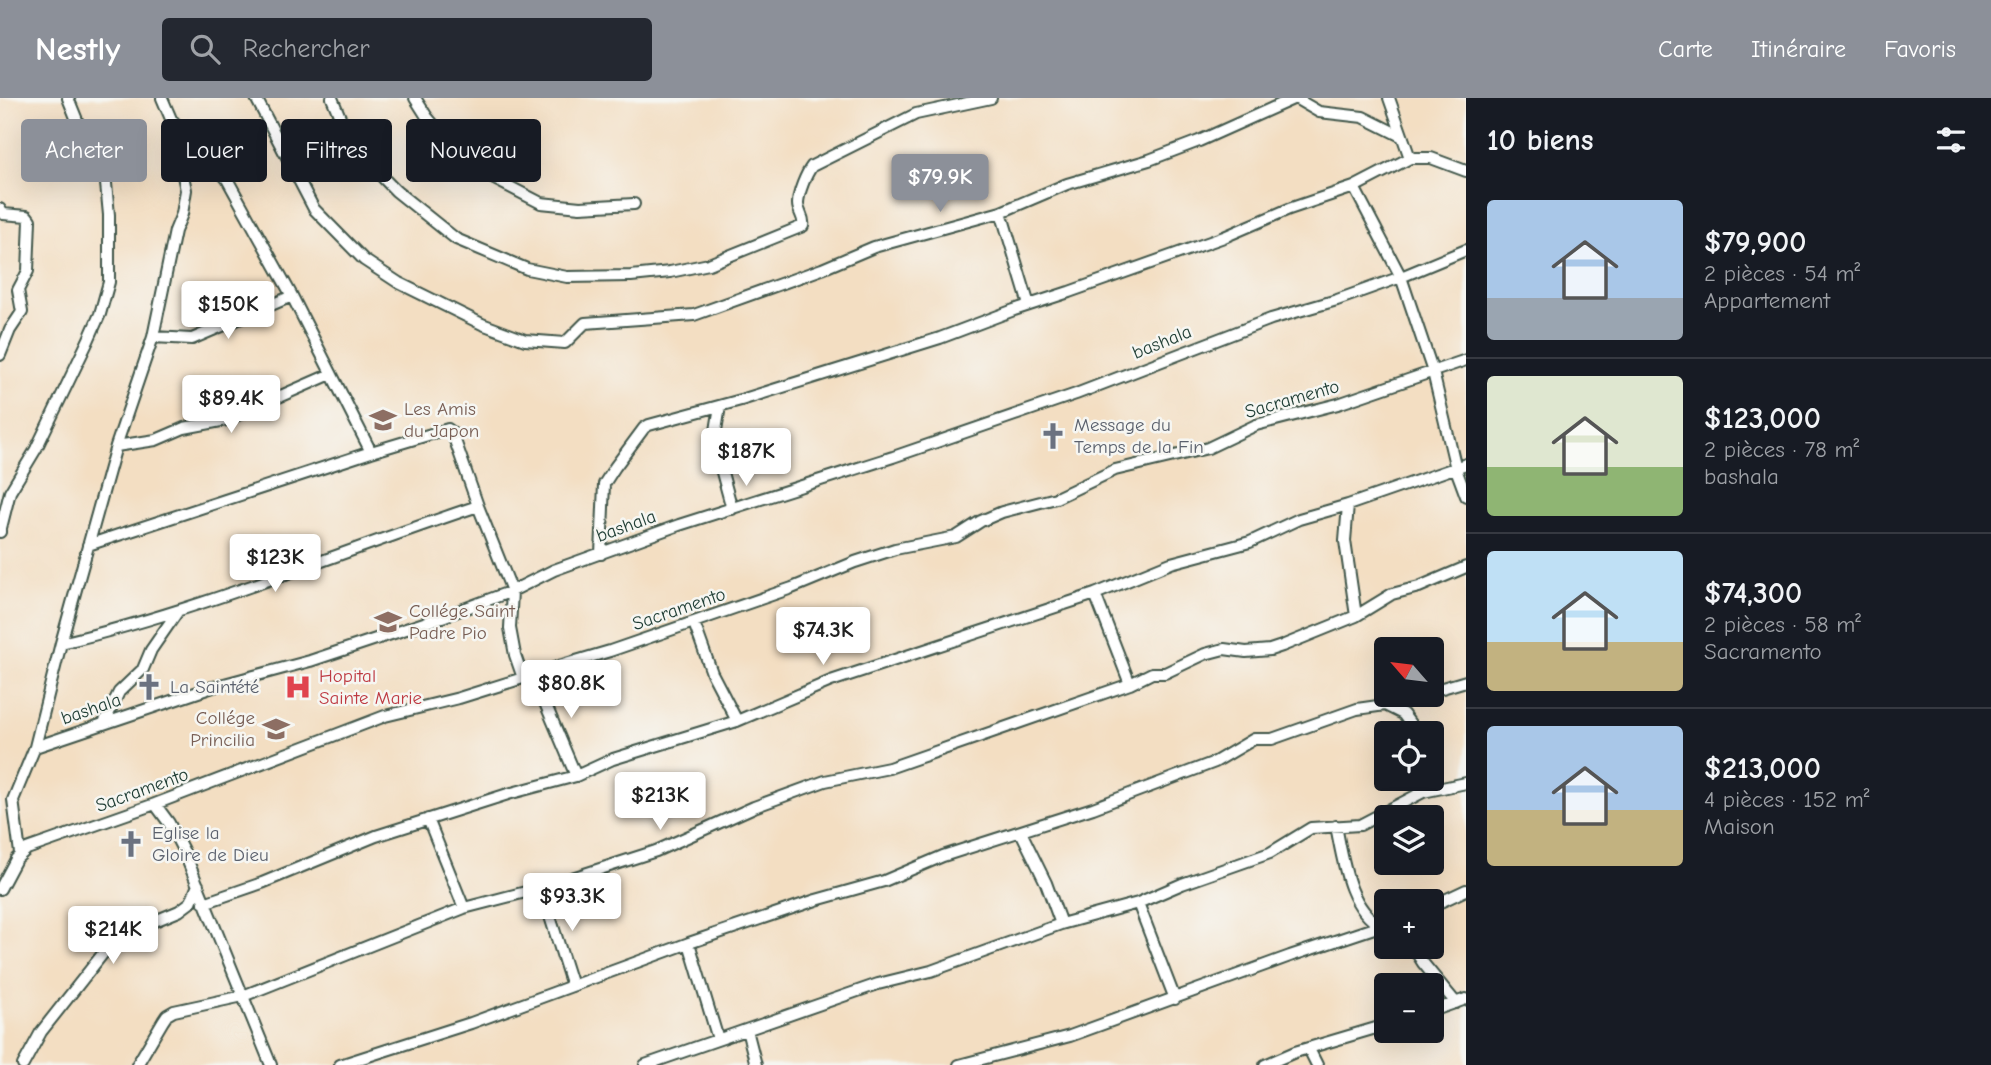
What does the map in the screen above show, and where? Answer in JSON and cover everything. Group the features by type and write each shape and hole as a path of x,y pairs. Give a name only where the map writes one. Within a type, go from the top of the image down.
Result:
{"street":[{"path":"0,532 10,492 36,449 88,341 100,314 109,282 109,215 105,173 85,140 68,98"},
{"path":"163,98 171,119"},
{"path":"256,98 310,203 364,260 399,283 482,324 525,340 565,343 586,323 694,315 874,247 1001,212 1067,184 1149,160 1199,141 1295,98 1319,112 1363,117 1401,136"},
{"path":"332,98 352,146 362,158 396,191 451,235 527,270 567,277 631,276 706,265 803,226 804,220 798,203 807,173 813,166 916,114 991,98"},
{"path":"415,98 426,117 469,166 541,203 580,207 634,204"},
{"path":"1389,98 1410,158"},
{"path":"601,554 604,484 644,428 863,363 1224,237 1289,209 1354,187 1410,158 1431,158 1466,172"},
{"path":"0,889 20,853 13,803 35,747 116,446 153,337 175,231 182,214 186,190 184,182"},
{"path":"229,182 292,296 371,452"},
{"path":"1354,187 1401,277 1433,372 1461,467 1466,496"},
{"path":"0,209 3,214 29,217 28,271 18,289 22,312 10,330 0,355"},
{"path":"1001,212 1029,305"},
{"name":"bashala","path":"35,747 214,687 310,661 512,591 554,570 679,525 1076,394 1271,319 1401,277 1466,250"},
{"path":"153,337 192,339 292,296"},
{"name":"Sacramento","path":"20,853 385,716 459,698 694,623 895,548 956,537 981,521 1002,512 1059,497 1112,471 1208,448 1256,425 1338,404 1466,360"},
{"path":"116,446 153,440 184,428 226,420 331,374"},
{"path":"720,406 714,443 732,509"},
{"path":"88,545 449,429 512,591 510,628 515,654 576,776"},
{"path":"204,903 262,883 376,836 508,794 576,776 613,759 737,720 831,681 1095,594 1171,563 1250,542 1299,519 1461,467"},
{"path":"1348,505 1345,541 1356,616"},
{"path":"61,643 118,630 178,611 478,506"},
{"path":"137,1065 167,1015 174,1011 243,996 464,908 541,888 656,851 730,817 825,781 889,768 1130,684 1152,673 1165,673 1205,654 1224,649 1246,652 1270,650 1356,616 1392,594 1419,587 1466,567"},
{"path":"1095,594 1130,684"},
{"path":"104,723 119,692 143,669 151,650 178,611"},
{"path":"694,623 712,673 737,720"},
{"path":"1444,687 1466,681"},
{"path":"340,1065 471,1023 689,943 816,900 884,881 919,865 1093,808 1215,762 1254,740 1272,739 1357,709 1374,707"},
{"path":"1389,707 1403,714 1408,721"},
{"path":"645,1065 878,984 931,971 1061,924 1138,903 1182,884 1270,853 1311,828 1360,825 1423,792 1466,783"},
{"path":"155,804 169,823 198,885 271,1065"},
{"path":"428,819 464,908"},
{"path":"1336,826 1346,873 1366,916 1374,920"},
{"path":"1021,832 1046,883 1061,924"},
{"path":"23,1065 41,1032 116,937 178,911 191,902 198,885"},
{"path":"541,888 572,986"},
{"path":"1444,900 1466,890"},
{"path":"1138,903 1175,999"},
{"path":"959,1065 1070,1036 1374,928"},
{"path":"689,943 718,1039"},
{"path":"1420,959 1461,1001 1444,1007"},
{"path":"1265,1065 1374,1029"},
{"path":"747,1030 756,1065"},
{"path":"1309,1049 1317,1065"}],"place":[{"name":"Les Amis du Japon","path":"383,420"},
{"name":"Message du Temps de la Fin","path":"1053,436"},
{"name":"Collége Saint Padre Pio","path":"388,622"},
{"name":"La Saintété","path":"149,687"},
{"name":"Hopital Sainte Marie","path":"298,687"},
{"name":"Collége Princilia","path":"276,729"},
{"name":"Eglise la Gloire de Dieu","path":"131,844"}]}
